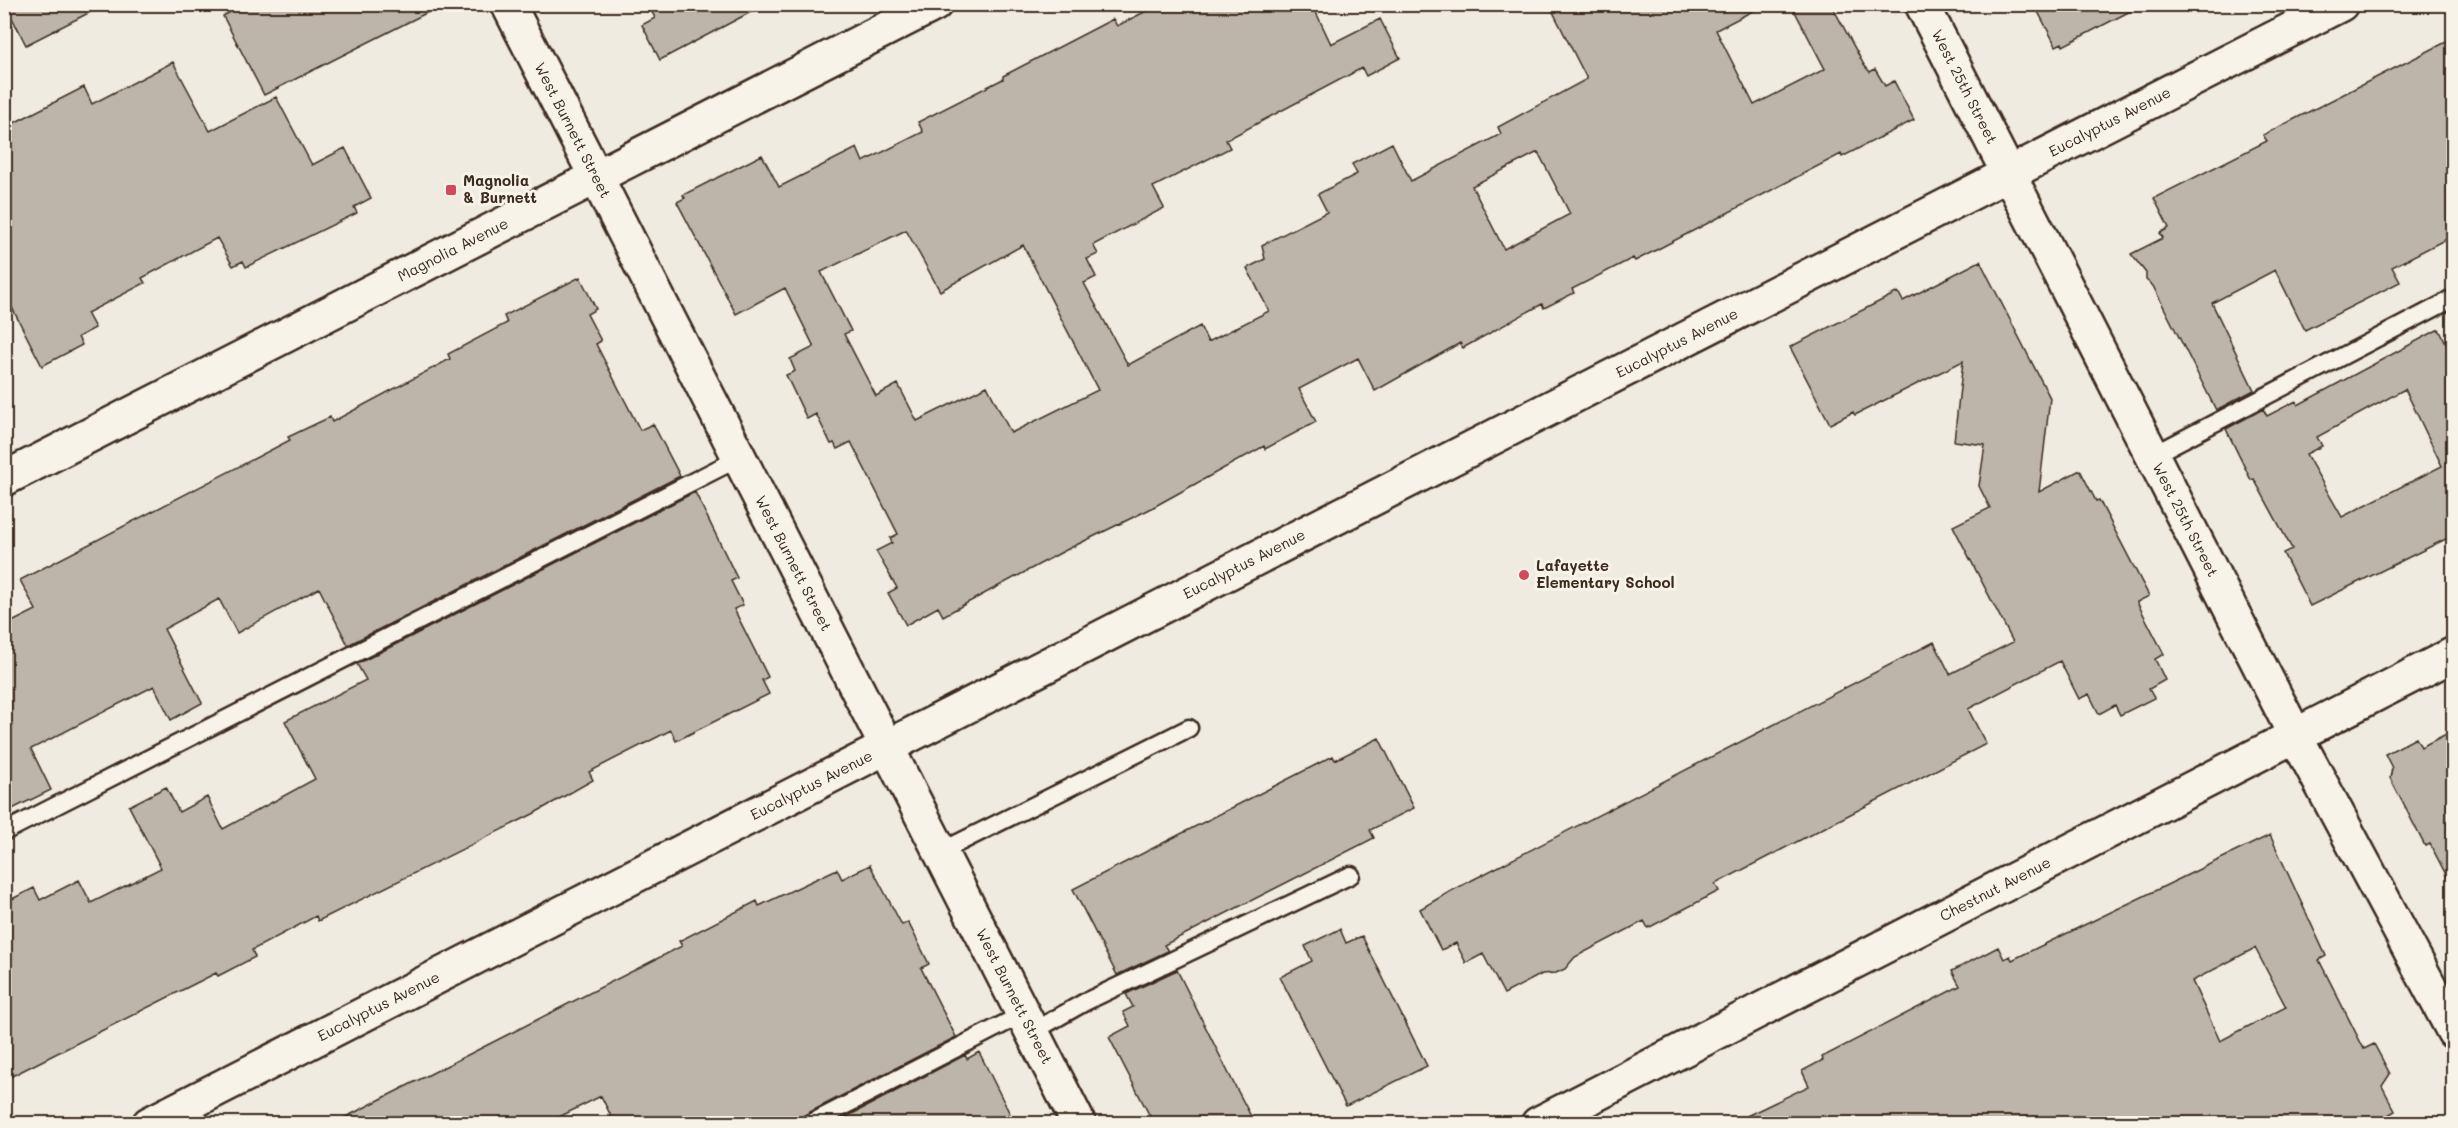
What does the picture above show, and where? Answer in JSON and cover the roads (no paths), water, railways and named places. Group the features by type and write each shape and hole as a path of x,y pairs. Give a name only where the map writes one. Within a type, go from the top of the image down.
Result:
{"street":[{"name":"West Burnett Street","path":"508,4 1079,1124"},
{"name":"Magnolia Avenue","path":"4,479 934,4"},
{"name":"West 25th Street","path":"1922,4 2295,735 2454,1032"},
{"name":"Eucalyptus Avenue","path":"149,1124 2341,4"},
{"name":"Chestnut Avenue","path":"1538,1124 2454,654"}],"lane":[{"path":"2153,455 2454,298"},
{"path":"4,832 740,458"},
{"path":"940,852 1189,728"},
{"path":"809,1124 1028,1023 1085,1002 1351,875"}],"place":[{"name":"Magnolia & Burnett","path":"451,190"},
{"name":"Lafayette Elementary School","path":"1524,575"}]}
